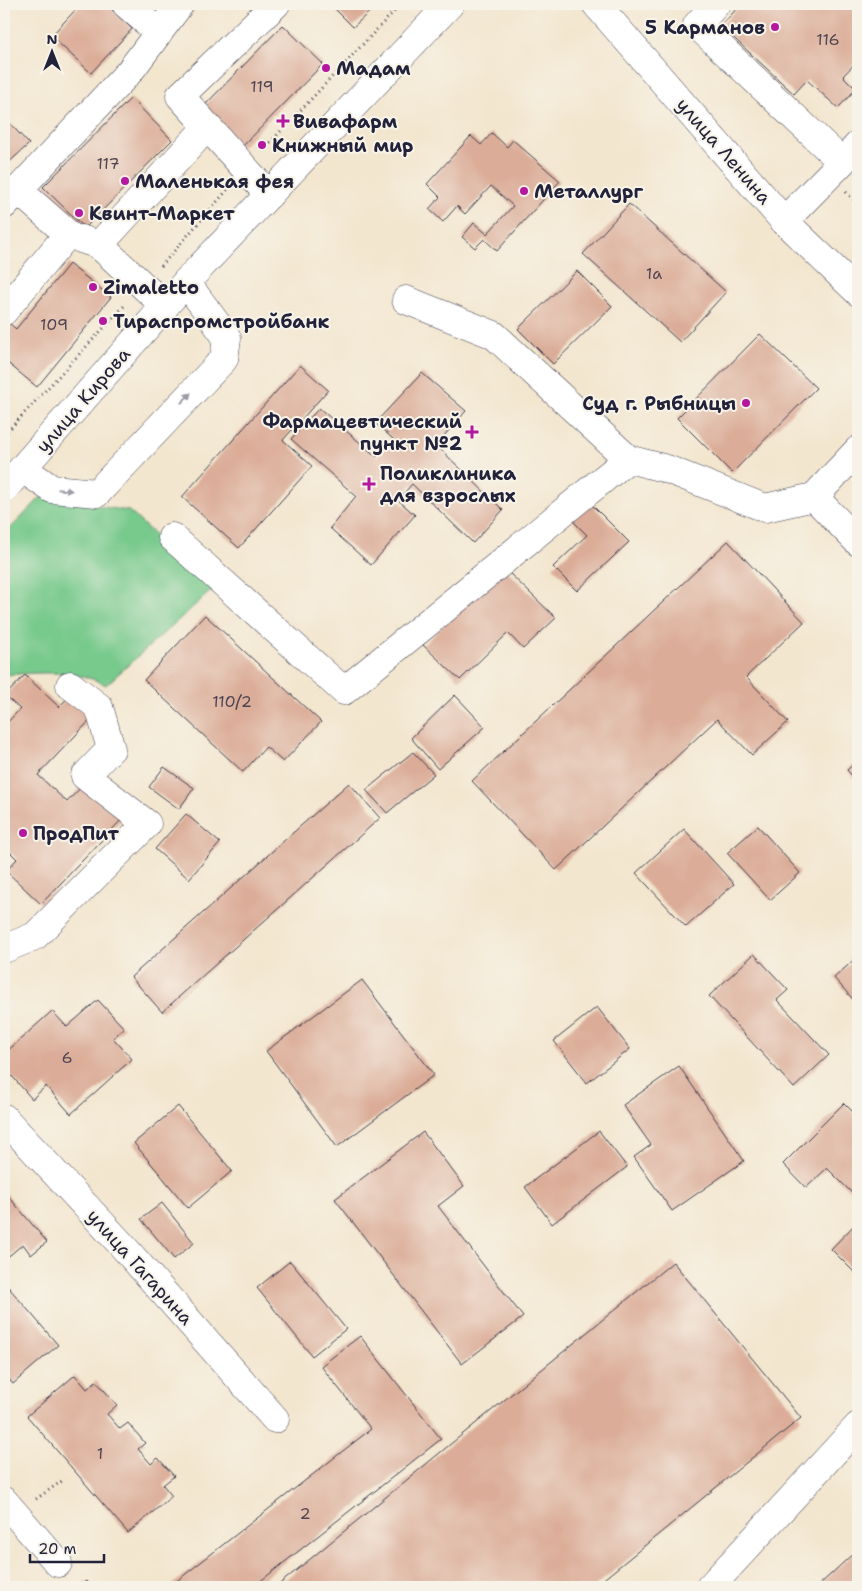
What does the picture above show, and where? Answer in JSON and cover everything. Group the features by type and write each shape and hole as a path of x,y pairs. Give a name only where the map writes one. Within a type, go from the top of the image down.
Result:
{"street":[{"path":"126,4 158,33"},
{"path":"165,306 99,245 68,234 11,197 130,71 180,4"},
{"path":"269,195 206,128 180,96 276,4"},
{"name":"улица Кирова","path":"4,489 186,282 450,4"},
{"name":"улица Ленина","path":"596,4 784,221 858,292"},
{"path":"716,4 697,25 850,153 784,221"},
{"path":"99,245 206,128"},
{"path":"4,311 68,234"},
{"path":"23,469 52,489 97,494 224,359 227,338 186,282"},
{"path":"406,300 494,335 628,459 666,469 765,508 814,497 858,450"},
{"path":"172,537 344,691 628,459"},
{"path":"814,497 858,542"},
{"path":"4,949 35,936 147,824 85,776 111,749 99,707 70,685"},
{"name":"улица Гагарина","path":"4,1118 120,1243 274,1418"},
{"path":"710,1587 858,1426"},
{"path":"9,1507 58,1563"}],"path":[{"path":"4,435 144,286 245,170 401,4"},
{"path":"9,1507 62,1481"}],"green space":[{"path":"41,497 129,511 213,589 106,685 82,676 70,674 4,675 4,535"}],"building":[{"path":"81,4 106,4 132,29 91,73 51,36"},
{"path":"330,4 378,4 353,27"},
{"path":"741,4 858,4 858,60 843,76 856,89 838,108 807,80 794,94 721,26"},
{"path":"283,25 323,64 242,147 202,108"},
{"path":"131,98 172,140 85,228 43,187"},
{"path":"4,117 29,144 4,167"},
{"name":"Металлург","path":"492,133 507,147 513,140 560,181 497,251 484,239 475,248 462,237 474,223 487,234 513,206 491,186 465,214 457,206 443,222 429,209 440,197 427,184 471,136 481,145"},
{"path":"629,204 726,292 680,342 583,254"},
{"path":"69,264 111,297 37,387 4,360 4,327 8,322 16,329"},
{"path":"577,271 612,306 553,364 518,329"},
{"name":"Суд г. Рыбницы","path":"760,334 816,388 732,473 677,418"},
{"path":"300,365 328,390 283,440 312,466 239,548 182,497"},
{"path":"422,373 466,411 436,445 503,510 473,543 412,484 398,500 415,515 371,565 330,528 356,496 291,439 319,408 377,457 393,439 375,423"},
{"path":"588,501 629,542 577,591 553,567 587,535 570,518"},
{"path":"728,541 804,622 746,677 788,722 752,755 717,719 556,870 472,781"},
{"path":"504,568 556,618 523,649 508,633 460,680 423,645"},
{"path":"205,615 321,722 283,762 266,747 243,772 144,680"},
{"path":"25,675 59,707 71,694 94,716 38,775 67,802 84,784 122,819 41,904 6,871 17,859 4,846 4,726 20,709 5,696"},
{"path":"455,695 485,727 438,769 411,738"},
{"path":"413,752 434,774 387,813 366,790"},
{"path":"858,760 858,783 847,770"},
{"path":"164,767 194,788 179,809 149,787"},
{"path":"349,783 380,818 162,1012 131,977"},
{"path":"186,814 220,843 189,879 155,849"},
{"path":"758,826 800,873 770,900 727,853"},
{"path":"684,829 734,884 686,927 636,873"},
{"path":"754,954 788,990 777,1000 829,1055 794,1088 709,996"},
{"path":"858,956 858,1005 834,978"},
{"path":"362,980 434,1075 337,1147 266,1051"},
{"path":"98,1000 124,1028 113,1038 132,1059 71,1114 46,1086 32,1099 4,1067 4,1054 52,1011 67,1027"},
{"path":"597,1007 630,1049 587,1083 554,1041"},
{"path":"679,1066 744,1161 672,1211 634,1157 651,1145 623,1105"},
{"path":"844,1103 858,1117 858,1185 851,1192 827,1168 806,1188 783,1164"},
{"path":"178,1106 232,1171 188,1208 134,1143"},
{"path":"599,1131 627,1167 552,1224 525,1187"},
{"path":"423,1132 464,1186 438,1206 523,1317 462,1364 335,1199"},
{"path":"4,1191 47,1242 31,1255 23,1244 4,1260"},
{"path":"162,1203 194,1243 174,1259 141,1219"},
{"path":"858,1221 858,1276 831,1249"},
{"path":"290,1261 346,1329 312,1356 257,1288"},
{"path":"673,1262 801,1418 594,1587 276,1587"},
{"path":"4,1282 58,1345 13,1384 4,1374"},
{"path":"360,1336 441,1439 253,1587 169,1587 371,1429 321,1366"},
{"path":"75,1375 87,1389 96,1381 117,1405 107,1414 120,1429 128,1423 145,1443 138,1449 151,1464 158,1458 174,1476 163,1485 172,1496 128,1533 27,1416"},
{"path":"857,1550 858,1587 817,1587"},
{"path":"86,1581 91,1587 78,1587"}],"place":[{"name":"5 Карманов","path":"775,27"},
{"name":"Мадам","path":"326,68"},
{"name":"Вивафарм","path":"283,121"},
{"name":"Книжный мир","path":"262,145"},
{"name":"Маленькая фея","path":"125,181"},
{"name":"Металлург","path":"524,191"},
{"name":"Квинт-Маркет","path":"79,213"},
{"name":"Zimaletto","path":"93,287"},
{"name":"Тираспромстройбанк","path":"103,321"},
{"name":"Суд г. Рыбницы","path":"746,403"},
{"name":"Фармацевтический пункт №2","path":"472,432"},
{"name":"Поликлиника для взрослых","path":"369,484"},
{"name":"ПродПит","path":"23,833"}]}
